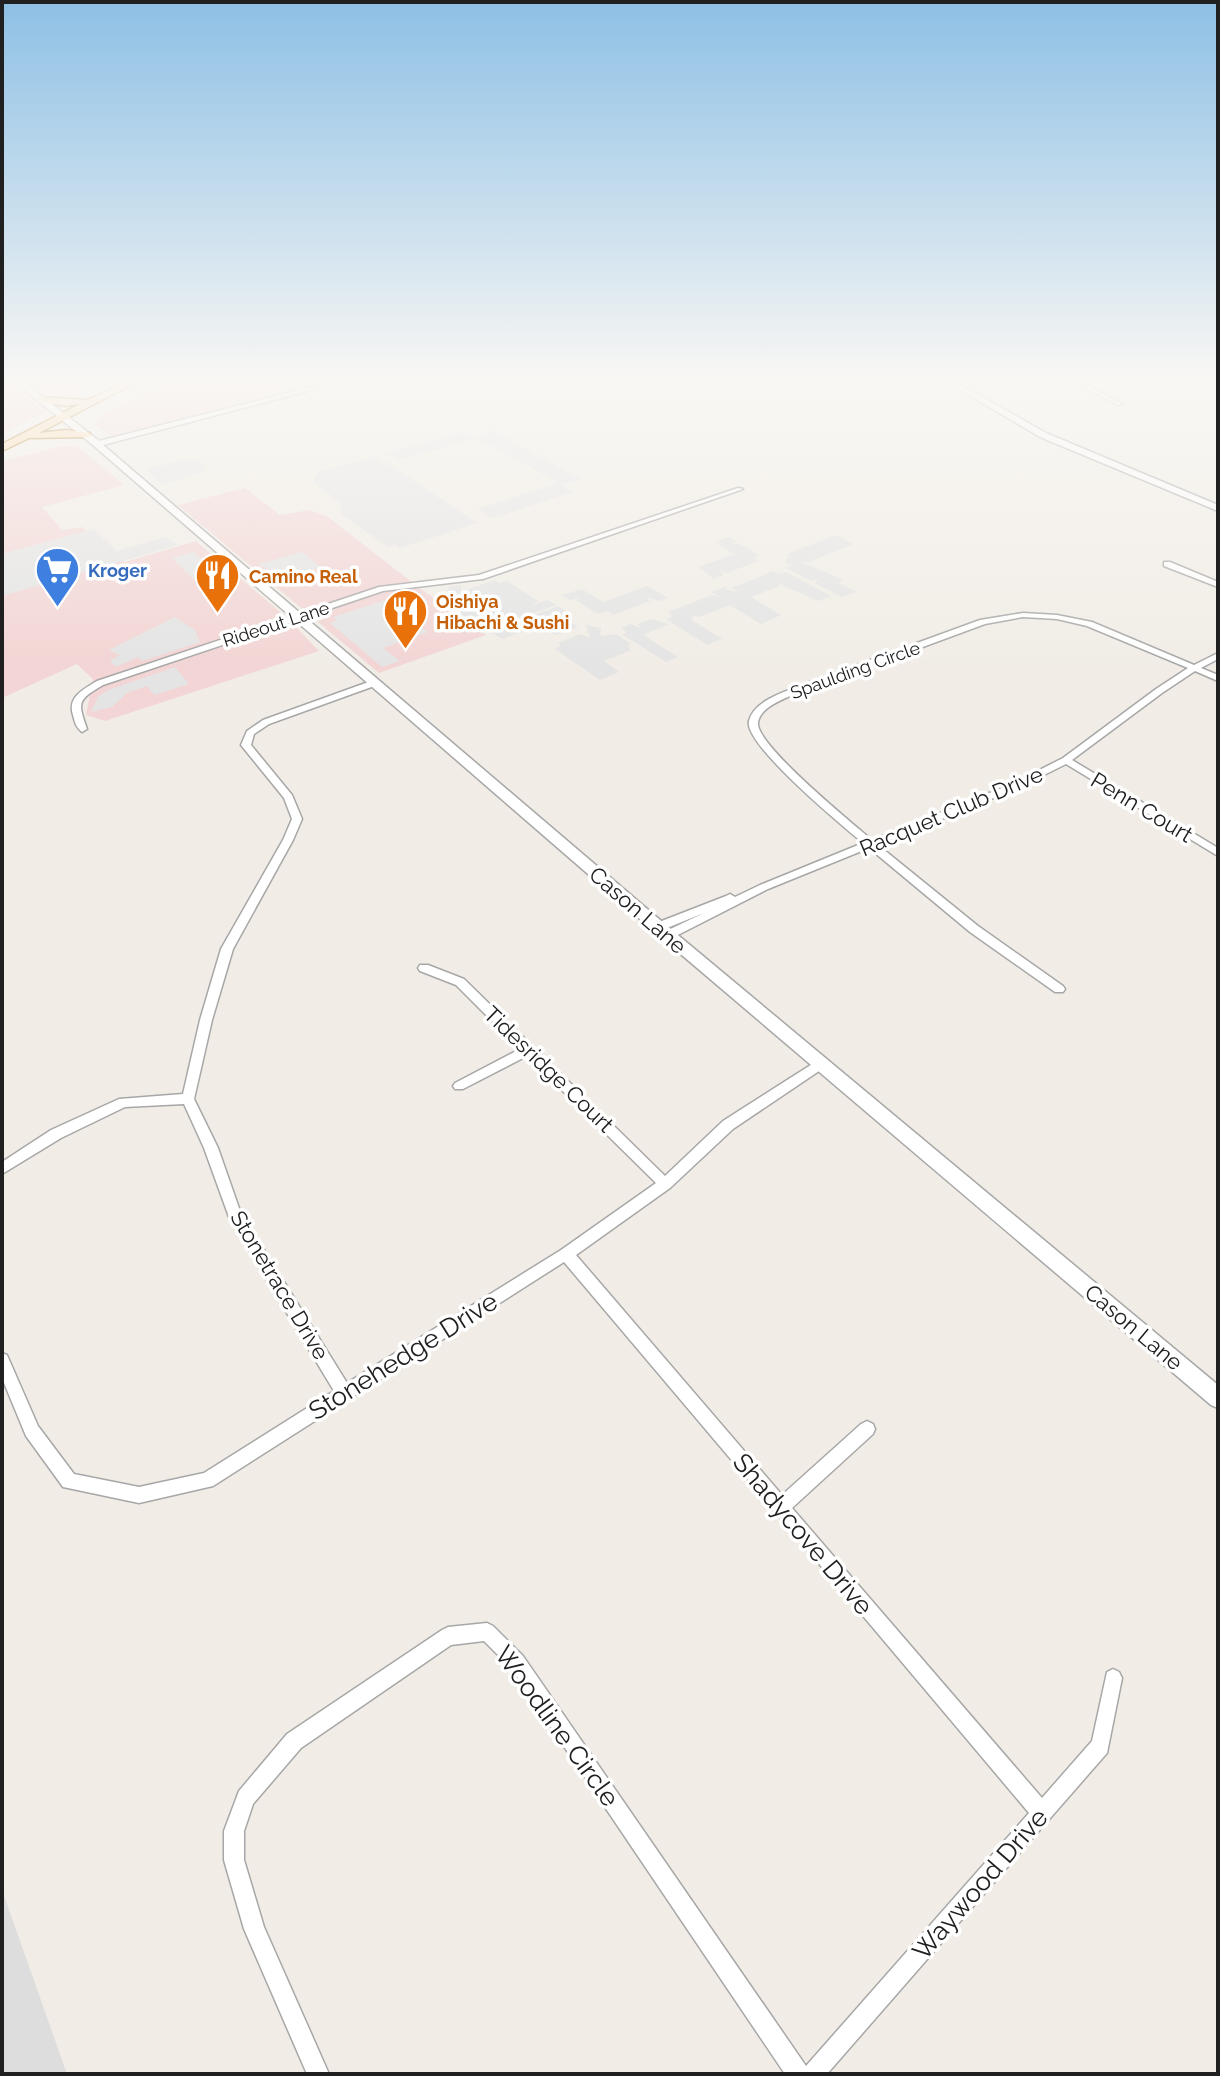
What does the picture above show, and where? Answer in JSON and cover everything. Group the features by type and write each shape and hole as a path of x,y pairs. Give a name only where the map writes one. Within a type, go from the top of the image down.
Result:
{"street":[{"name":"Cason Lane","path":"133,475 663,931 1218,1398"},
{"path":"1139,475 1218,508"},
{"name":"Rideout Lane","path":"82,729 75,709 80,695 100,683 382,589 480,577 740,489"},
{"path":"1167,564 1218,585"},
{"name":"Spaulding Circle","path":"1059,989 974,929 788,773 759,743 753,722 756,716 773,700 983,622 1023,615 1089,624 1218,678"},
{"name":"Racquet Club Drive","path":"663,931 764,887 1001,793 1066,760 1194,668 1218,656"},
{"path":"2,1169 56,1134 123,1102 188,1099 206,1020 227,949 297,819 289,797 246,745 250,733 266,722 374,683"},
{"name":"Penn Court","path":"1066,760 1218,853"},
{"name":"Tidesridge Court","path":"424,968 460,982 665,1184"},
{"path":"459,1086 530,1049"},
{"name":"Stonehedge Drive","path":"2,1360 32,1431 69,1481 139,1495 207,1480 566,1254 665,1184 728,1125 821,1064"},
{"name":"Stonetrace Drive","path":"188,1099 211,1148 234,1213 344,1393"},
{"name":"Shadycove Drive","path":"566,1254 1041,1812"},
{"path":"780,1508 867,1429"},
{"name":"Woodline Circle","path":"318,2074 254,1929 234,1860 234,1831 246,1798 294,1741 448,1636 487,1632 517,1662 798,2074"},
{"name":"Waywood Drive","path":"813,2074 946,1926 1100,1746 1113,1678"}],"shaded area":[{"path":"2,475 112,475 124,485 42,507 62,530 82,527 125,562 196,541 285,616 319,651 105,721 86,715 93,679 77,664 2,698"},
{"path":"152,475 195,475 162,484"},
{"path":"317,475 404,475 477,523 400,548 395,545 388,547 342,515 341,503 313,482"},
{"path":"544,475 573,475 582,480 561,484 572,492 492,518 478,509 559,483"},
{"path":"245,488 280,515 310,510 328,517 486,635 379,673 178,505"},
{"path":"93,529 117,551 165,537 178,545 2,596 2,554"},
{"path":"836,535 854,544 801,562 844,580 839,583 856,592 842,597 815,583 819,579 812,581 786,568 793,565 786,563 787,558 792,557 787,554"},
{"path":"729,537 736,541 731,545 737,543 760,555 754,558 758,561 727,573 719,570 724,575 714,579 698,567 732,555 738,557 715,542"},
{"path":"194,552 224,578 201,586 172,558"},
{"path":"302,552 321,567 285,578 258,564"},
{"path":"773,571 779,574 786,572 831,596 818,601 776,582 780,586 751,597 781,615 761,624 730,605 699,617 692,615 693,621 722,639 707,645 666,619 673,616 668,612 712,595 722,597 711,592 727,586 726,589 735,592 732,588"},
{"path":"495,580 500,583 507,581 538,601 532,605 548,600 556,605 488,629 454,609 448,587 461,585 461,592 469,594 466,590"},
{"path":"647,586 668,598 659,601 647,597 650,601 613,615 608,611 598,614 576,600 582,597 570,600 562,595 582,589 603,602"},
{"path":"398,596 403,599 389,605 428,632 383,648 400,661 382,667 330,623 337,620 333,617"},
{"path":"558,606 568,613 555,618 563,617 578,627 556,635 541,625 547,622 542,620 536,621 540,624 503,639 490,632"},
{"path":"175,617 195,630 200,642 142,661 138,657 116,667 110,661 120,655 109,650"},
{"path":"651,619 668,624 643,635 678,657 666,662 623,635 627,632 621,628 631,624 641,628 638,624"},
{"path":"586,625 601,628 600,634 603,636 616,634 631,644 627,646 631,650 604,661 619,672 600,680 555,649 561,646 558,643 581,634 590,638"},
{"path":"175,667 189,684 154,695 147,686 127,693 112,707 91,712 98,697 108,690"},
{"path":"2,1890 67,2074 2,2074"}],"place":[{"name":"Kroger","path":"57,609"},
{"name":"Camino Real","path":"218,615"},
{"name":"Oishiya Hibachi & Sushi","path":"405,650"}]}
